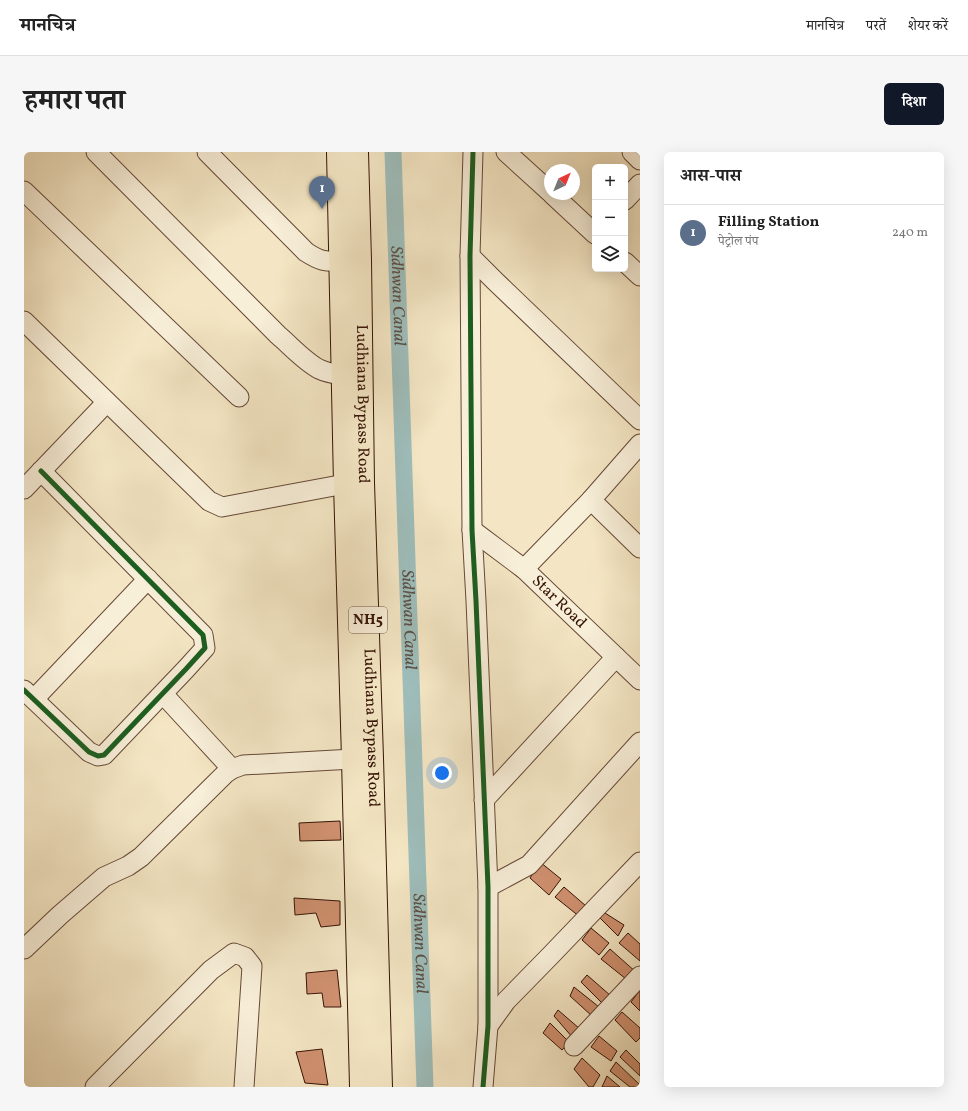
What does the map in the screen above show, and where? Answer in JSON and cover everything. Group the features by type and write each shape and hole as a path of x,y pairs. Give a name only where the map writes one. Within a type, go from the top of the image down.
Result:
{"highway":[{"name":"Ludhiana Bypass Road","path":"338,152 361,1087"},
{"name":"Ludhiana Bypass Road","path":"358,152 363,483 381,1087"}],"street":[{"path":"96,152 278,335 306,360 319,369 330,373 343,375"},
{"path":"206,152 306,252 317,259 328,262 341,261"},
{"path":"473,152 470,256 472,530 488,887 488,1026 483,1087"},
{"path":"506,152 544,187"},
{"path":"632,152 640,160"},
{"path":"628,197 640,184"},
{"path":"24,191 239,397"},
{"path":"559,200 592,229"},
{"path":"470,256 640,420"},
{"path":"628,265 640,276"},
{"path":"24,321 209,501 222,507 345,484"},
{"path":"24,489 107,402"},
{"path":"524,569 591,500 640,444"},
{"path":"41,471 148,579 203,635 205,648 104,755 98,756 89,752 29,695 148,579"},
{"path":"591,500 640,548"},
{"name":"Star Road","path":"472,530 524,569 640,680"},
{"path":"484,800 616,657"},
{"path":"163,694 232,769"},
{"path":"488,887 529,865 640,742"},
{"path":"24,949 104,877 128,866 141,857 226,773 232,769 243,765 353,759"},
{"path":"488,1026 506,1001 640,862"},
{"path":"95,1087 211,970 234,953 245,957 252,966 244,1087"},
{"path":"574,1046 640,976"}],"building":[{"path":"340,821 341,840 300,841 299,823"},
{"path":"540,862 561,879 549,895 530,878"},
{"path":"564,887 586,906 580,917 555,897"},
{"path":"294,898 340,901 340,925 321,927 316,913 295,915"},
{"path":"605,913 624,925 618,936 597,915"},
{"path":"591,928 609,943 599,955 582,940"},
{"path":"628,933 640,944 640,961 619,943"},
{"path":"610,949 637,973 626,979 601,959"},
{"path":"337,970 341,1007 324,1007 322,993 307,994 306,973"},
{"path":"587,975 611,996 602,1003 581,982"},
{"path":"574,987 599,1007 592,1016 570,996"},
{"path":"640,990 640,1011 631,1002"},
{"path":"558,1010 580,1029 573,1038 554,1016"},
{"path":"622,1012 640,1028 640,1038 636,1042 615,1020"},
{"path":"550,1023 569,1042 562,1050 543,1033"},
{"path":"599,1036 617,1051 611,1061 591,1047"},
{"path":"322,1049 328,1085 305,1083 296,1052"},
{"path":"626,1050 640,1064 640,1076 620,1057"},
{"path":"582,1058 600,1075 593,1087 589,1087 574,1069"},
{"path":"616,1062 640,1085 639,1087 630,1087 610,1071"},
{"path":"607,1076 620,1087 602,1087"}],"waterway":[{"name":"Sidhwan Canal","path":"393,152 425,1087"}],"cycle path":[{"path":"473,152 470,256 472,530 488,887 488,1026 483,1087"},
{"path":"24,690 89,752 98,756 104,755 205,648 203,635 41,471"}],"place":[{"name":"Filling Station","path":"322,209"}]}
